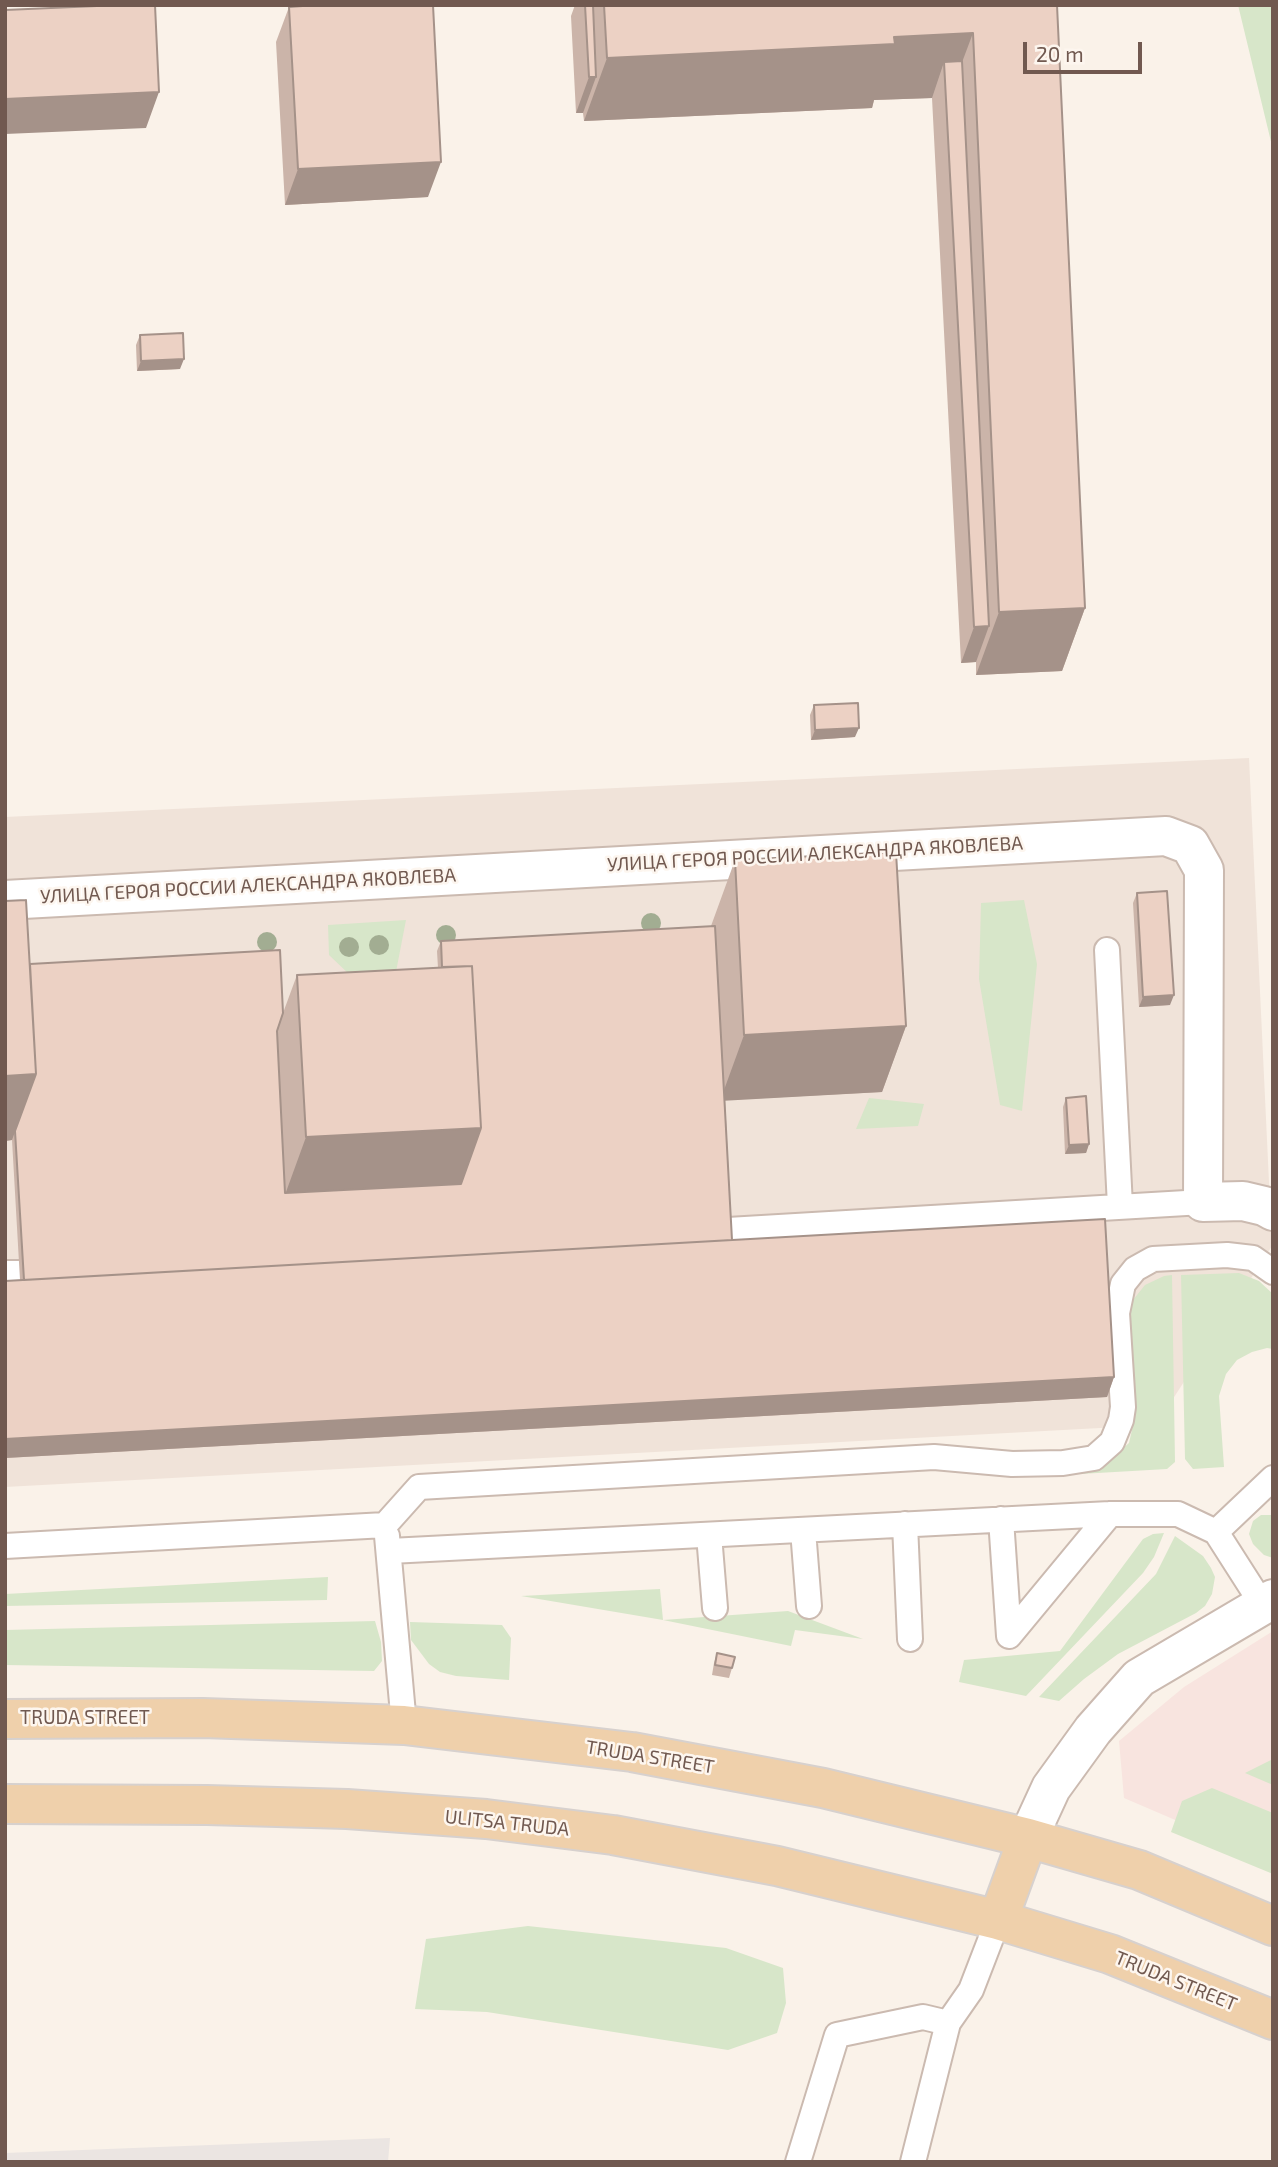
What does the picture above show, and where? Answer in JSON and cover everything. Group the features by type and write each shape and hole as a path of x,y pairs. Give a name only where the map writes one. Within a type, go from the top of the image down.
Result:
{"main road":[{"name":"TRUDA STREET","path":"5,1718 203,1718 404,1725 632,1752 823,1788 1028,1838 1139,1870 1273,1926"},
{"name":"ULITSA TRUDA","path":"5,1804 322,1808 486,1819 613,1835 709,1852 886,1891 999,1920"},
{"path":"999,1920 1028,1838"},
{"name":"TRUDA STREET","path":"999,1920 1110,1954 1273,2020"}],"street":[{"name":"УЛИЦА ГЕРОЯ РОССИИ АЛЕКСАНДРА ЯКОВЛЕВА","path":"5,900 1166,836 1190,845 1205,870 1203,1202"},
{"path":"1203,1202 1243,1201 1273,1211"},
{"path":"1028,1838 1051,1788 1093,1730 1139,1678 1268,1601"}],"lane":[{"path":"1107,950 1120,1206"},
{"path":"728,1230 1203,1202"},
{"path":"5,1545 385,1525 419,1487 934,1457 1012,1464 1063,1463 1094,1458 1112,1442 1121,1420 1123,1407 1117,1313 1122,1284 1135,1269 1153,1259 1227,1255 1253,1258 1273,1272"},
{"path":"1216,1532 1273,1478"},
{"path":"1001,1519 1009,1636 1110,1514"},
{"path":"390,1551 1001,1519 1178,1514 1216,1532 1268,1601"},
{"path":"905,1524 910,1639"},
{"path":"385,1525 390,1551 404,1725"},
{"path":"803,1530 809,1606"},
{"path":"709,1535 715,1608"},
{"path":"913,2162 948,2023 971,1990 999,1920"},
{"path":"798,2162 837,2035 923,2017 948,2023"}],"shaded area":[{"path":"1249,758 1272,1246 1156,1425 5,1487 5,817"},
{"path":"1273,1631 1273,1862 1124,1798 1119,1741 1184,1687"},
{"path":"390,2138 388,2162 5,2162 5,2153"}],"green space":[{"path":"1238,5 1273,5 1273,150"},
{"path":"1024,900 1037,964 1022,1111 1000,1105 979,979 981,903"},
{"path":"406,920 395,977 350,975 329,955 328,925"},
{"path":"869,1098 924,1104 918,1126 856,1129"},
{"path":"1239,1273 1259,1281 1273,1294 1273,1349 1252,1352 1237,1360 1226,1374 1219,1396 1224,1467 1193,1469 1185,1459 1181,1275"},
{"path":"1172,1275 1175,1462 1167,1469 1080,1474 1106,1463 1129,1443 1136,1412 1129,1312 1133,1300 1145,1285"},
{"path":"1261,1515 1273,1515 1273,1558 1264,1555 1253,1544 1249,1534 1253,1521"},
{"path":"1164,1533 1154,1557 1143,1573 1026,1696 959,1682 964,1660 1060,1651 1143,1539"},
{"path":"1175,1536 1203,1556 1215,1577 1212,1594 1205,1606 1118,1654 1059,1701 1039,1697 1156,1574"},
{"path":"328,1577 327,1600 5,1606 5,1594"},
{"path":"660,1589 663,1620 521,1596"},
{"path":"788,1611 863,1639 795,1630 791,1646 663,1620"},
{"path":"375,1621 381,1642 382,1661 374,1671 5,1665 5,1630"},
{"path":"410,1622 502,1625 511,1638 509,1680 456,1676 440,1672 429,1664 411,1640"},
{"path":"1273,1759 1273,1785 1245,1773"},
{"path":"1212,1788 1273,1813 1273,1874 1171,1832 1182,1801"},
{"path":"528,1926 726,1948 783,1968 786,2003 777,2033 728,2050 487,2012 415,2009 426,1939"}],"building":[{"path":"155,5 159,92 5,99 5,10"},
{"path":"433,5 441,162 298,169 289,7"},
{"path":"585,5 593,5 596,77 589,77"},
{"path":"604,5 1057,5 1085,608 999,612 973,33 894,37 895,44 607,58"},
{"path":"962,61 989,626 974,627 944,62"},
{"path":"183,333 184,359 141,361 140,335"},
{"path":"858,703 859,728 815,730 814,705"},
{"path":"896,852 906,1026 744,1035 735,860"},
{"path":"1167,891 1174,995 1143,997 1137,893"},
{"path":"26,900 36,1074 5,1076 5,901"},
{"path":"715,926 732,1240 24,1280 15,1131 36,1074 30,964 280,950 283,1013 277,1031 285,1193 461,1184 481,1128 472,966 442,967 441,941"},
{"path":"472,966 481,1128 306,1137 297,975"},
{"path":"1086,1096 1089,1144 1069,1145 1066,1098"},
{"path":"1105,1219 1114,1377 5,1439 5,1281"},
{"path":"717,1653 735,1657 732,1668 715,1665"}]}
